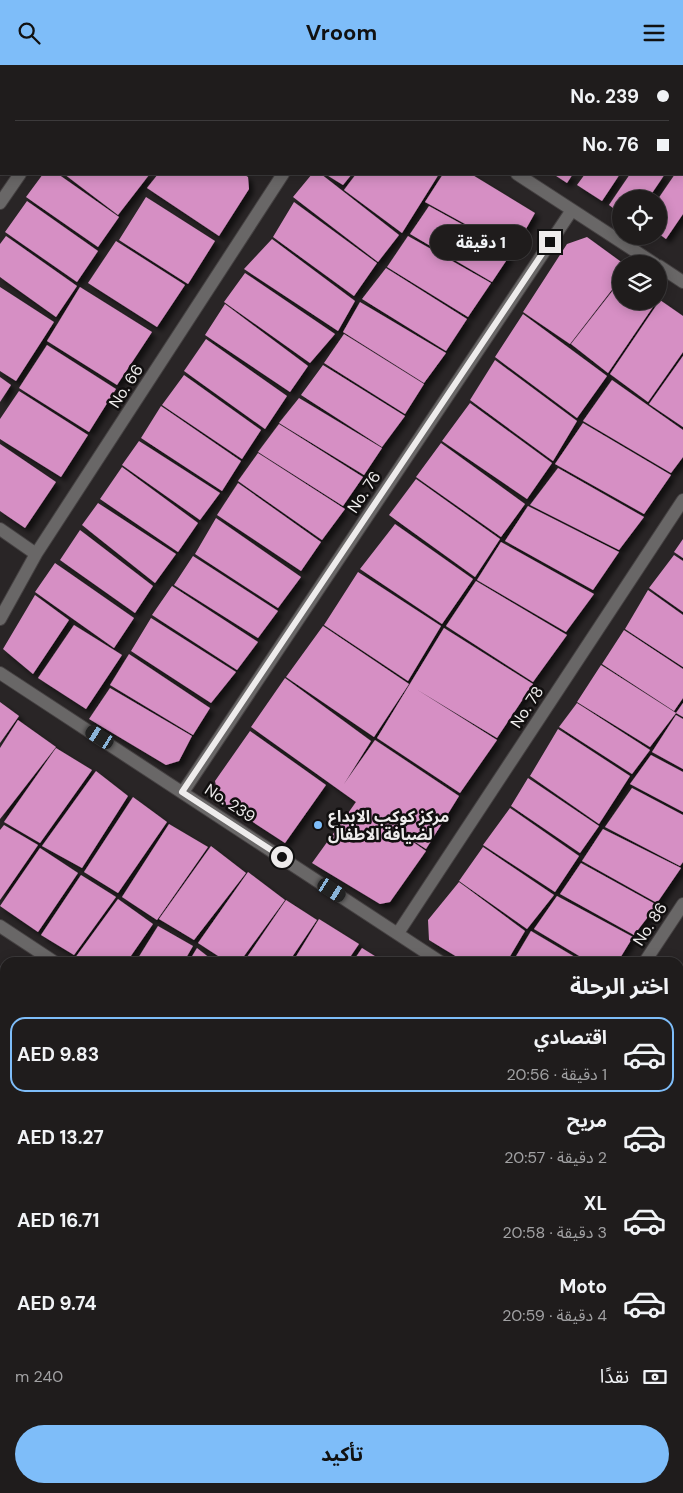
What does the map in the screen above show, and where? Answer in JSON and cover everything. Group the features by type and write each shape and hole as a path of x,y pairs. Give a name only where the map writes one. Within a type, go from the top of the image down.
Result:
{"street":[{"path":"0,203 19,175"},
{"path":"519,175 641,255"},
{"name":"No. 66","path":"0,619 36,554 277,176"},
{"name":"No. 76","path":"182,792 572,210"},
{"path":"667,270 681,276"},
{"name":"No. 78","path":"398,933 683,500"},
{"path":"0,529 36,554"},
{"name":"No. 239","path":"0,673 433,957"},
{"name":"No. 86","path":"648,957 683,903"},
{"path":"0,926 47,957"}],"building":[{"path":"42,175 59,175 119,217 98,247 26,197"},
{"path":"65,175 149,175 118,215"},
{"path":"157,175 245,175 248,177 249,189 219,236 147,188"},
{"path":"311,175 322,175 399,235 378,262 293,197"},
{"path":"327,175 351,175 343,185"},
{"path":"355,175 438,175 402,233 344,190"},
{"path":"442,175 473,175 535,213 518,243 507,247 425,202"},
{"path":"555,175 572,175 567,183"},
{"path":"584,175 619,175 602,201 577,185"},
{"path":"629,175 664,175 654,190 619,190"},
{"path":"674,175 683,175 683,214 667,238 667,190 664,190"},
{"path":"146,197 215,241 188,284 119,240"},
{"path":"27,201 98,251 77,282 5,232"},
{"path":"294,202 377,263 354,296 273,237"},
{"path":"429,206 507,249 508,258 492,282 410,234"},
{"path":"6,236 77,286 56,317 0,277 0,244"},
{"path":"408,236 491,283 468,317 387,267"},
{"path":"587,237 612,255 612,290 570,344 523,312 567,244"},
{"path":"272,239 355,301 338,331 244,269"},
{"path":"116,241 185,285 157,327 88,283"},
{"path":"386,268 467,319 446,351 362,299"},
{"path":"245,273 335,334 310,363 224,302"},
{"path":"0,287 54,322 16,381 0,371"},
{"path":"80,287 152,332 117,385 47,341"},
{"path":"612,292 612,310 651,310 608,373 571,344"},
{"path":"360,302 446,353 424,383 343,332"},
{"path":"225,304 308,366 290,392 205,335"},
{"path":"667,305 683,316 683,352 648,402 610,374 653,310 667,310"},
{"path":"523,314 607,376 577,418 495,357"},
{"path":"344,334 424,384 405,414 324,363"},
{"path":"206,339 287,396 265,429 184,371"},
{"path":"47,345 116,389 89,432 19,388"},
{"path":"683,356 683,427 649,404"},
{"path":"495,360 577,421 553,461 470,400"},
{"path":"323,365 405,416 382,447 301,395"},
{"path":"184,375 261,430 242,459 162,405"},
{"path":"0,377 11,385 0,402"},
{"path":"612,380 683,430 683,457 671,473 583,421"},
{"path":"19,391 88,435 61,477 0,439 0,419"},
{"path":"299,398 382,448 364,475 279,423"},
{"path":"470,403 552,463 527,499 442,441"},
{"path":"161,406 241,461 222,491 141,438"},
{"path":"583,423 671,475 644,514 555,464"},
{"path":"279,424 363,477 343,506 258,452"},
{"path":"139,441 220,493 200,520 122,465"},
{"path":"441,443 525,504 501,537 416,477"},
{"path":"0,444 56,482 25,528 0,511"},
{"path":"258,453 345,509 322,540 238,481"},
{"path":"122,467 198,523 178,552 100,499"},
{"path":"558,468 644,517 619,550 530,505"},
{"path":"416,479 500,539 475,577 389,515"},
{"path":"238,483 321,542 301,571 217,515"},
{"path":"98,503 176,554 155,583 82,525"},
{"path":"528,506 619,552 593,590 505,541"},
{"path":"216,518 301,577 278,608 195,554"},
{"path":"395,524 473,579 442,624 360,569"},
{"path":"80,530 153,586 135,613 60,560"},
{"path":"683,539 683,558 674,552"},
{"path":"501,542 594,594 566,632 477,580"},
{"path":"674,555 683,561 683,612 649,588"},
{"path":"193,556 278,611 258,638 174,585"},
{"path":"55,563 134,618 114,648 35,592"},
{"path":"358,572 441,626 408,681 324,625"},
{"path":"476,581 567,635 533,682 446,626"},
{"path":"172,586 258,642 237,670 152,615"},
{"path":"648,590 683,615 683,667 625,629"},
{"path":"35,595 69,620 33,674 3,649"},
{"path":"151,618 236,672 211,703 131,651"},
{"path":"74,625 122,655 86,709 38,678"},
{"path":"323,626 409,684 374,737 286,677"},
{"path":"444,628 533,684 497,738 416,689 497,740 460,793 377,738"},
{"path":"624,630 683,669 683,698 674,711 602,664"},
{"path":"129,654 210,708 193,735 110,685"},
{"path":"601,665 676,713 650,747 577,702"},
{"path":"285,678 371,741 344,784 375,740 459,796 426,849 377,817 426,851 390,902 380,904 312,863 356,802 251,727"},
{"path":"110,688 192,736 179,761 166,765 89,719"},
{"path":"0,702 19,716 0,743"},
{"path":"577,703 650,750 632,774 559,727"},
{"path":"683,703 683,717 676,713"},
{"path":"676,715 683,719 683,769 652,752"},
{"path":"18,720 56,747 0,819 0,748"},
{"path":"558,729 630,776 599,824 530,776"},
{"path":"250,731 326,785 285,843 219,800 215,781"},
{"path":"56,748 92,770 40,843 4,822"},
{"path":"651,755 683,772 683,812 630,784"},
{"path":"96,771 128,796 82,868 42,846"},
{"path":"528,778 599,826 580,853 511,806"},
{"path":"632,788 683,815 683,862 680,866 605,827"},
{"path":"133,797 167,822 118,893 84,872"},
{"path":"510,808 579,856 555,892 483,845"},
{"path":"169,824 208,847 157,920 122,897"},
{"path":"4,825 38,845 0,900 0,830"},
{"path":"603,829 681,868 657,903 582,861"},
{"path":"211,846 246,873 194,940 159,919"},
{"path":"483,847 554,895 527,929 459,881"},
{"path":"40,848 78,873 38,932 0,906"},
{"path":"581,863 657,905 634,935 560,894"},
{"path":"248,872 285,900 243,957 220,957 198,943"},
{"path":"81,875 116,897 74,955 41,935"},
{"path":"459,882 525,931 510,957 457,957 429,940 428,920"},
{"path":"557,896 633,937 621,957 581,957 534,929"},
{"path":"118,899 153,924 130,957 76,957"},
{"path":"286,900 317,920 292,957 247,957"},
{"path":"319,919 359,944 350,957 296,957"},
{"path":"158,926 193,946 187,957 139,957"},
{"path":"531,931 575,957 516,957"},
{"path":"197,948 208,957 192,957"},
{"path":"362,948 376,957 356,957"}],"place":[{"name":"مركز كوكب الابداع لضيافة الاطفال","path":"318,825"}],"route":[{"path":"282,857 182,792 550,242"}]}
